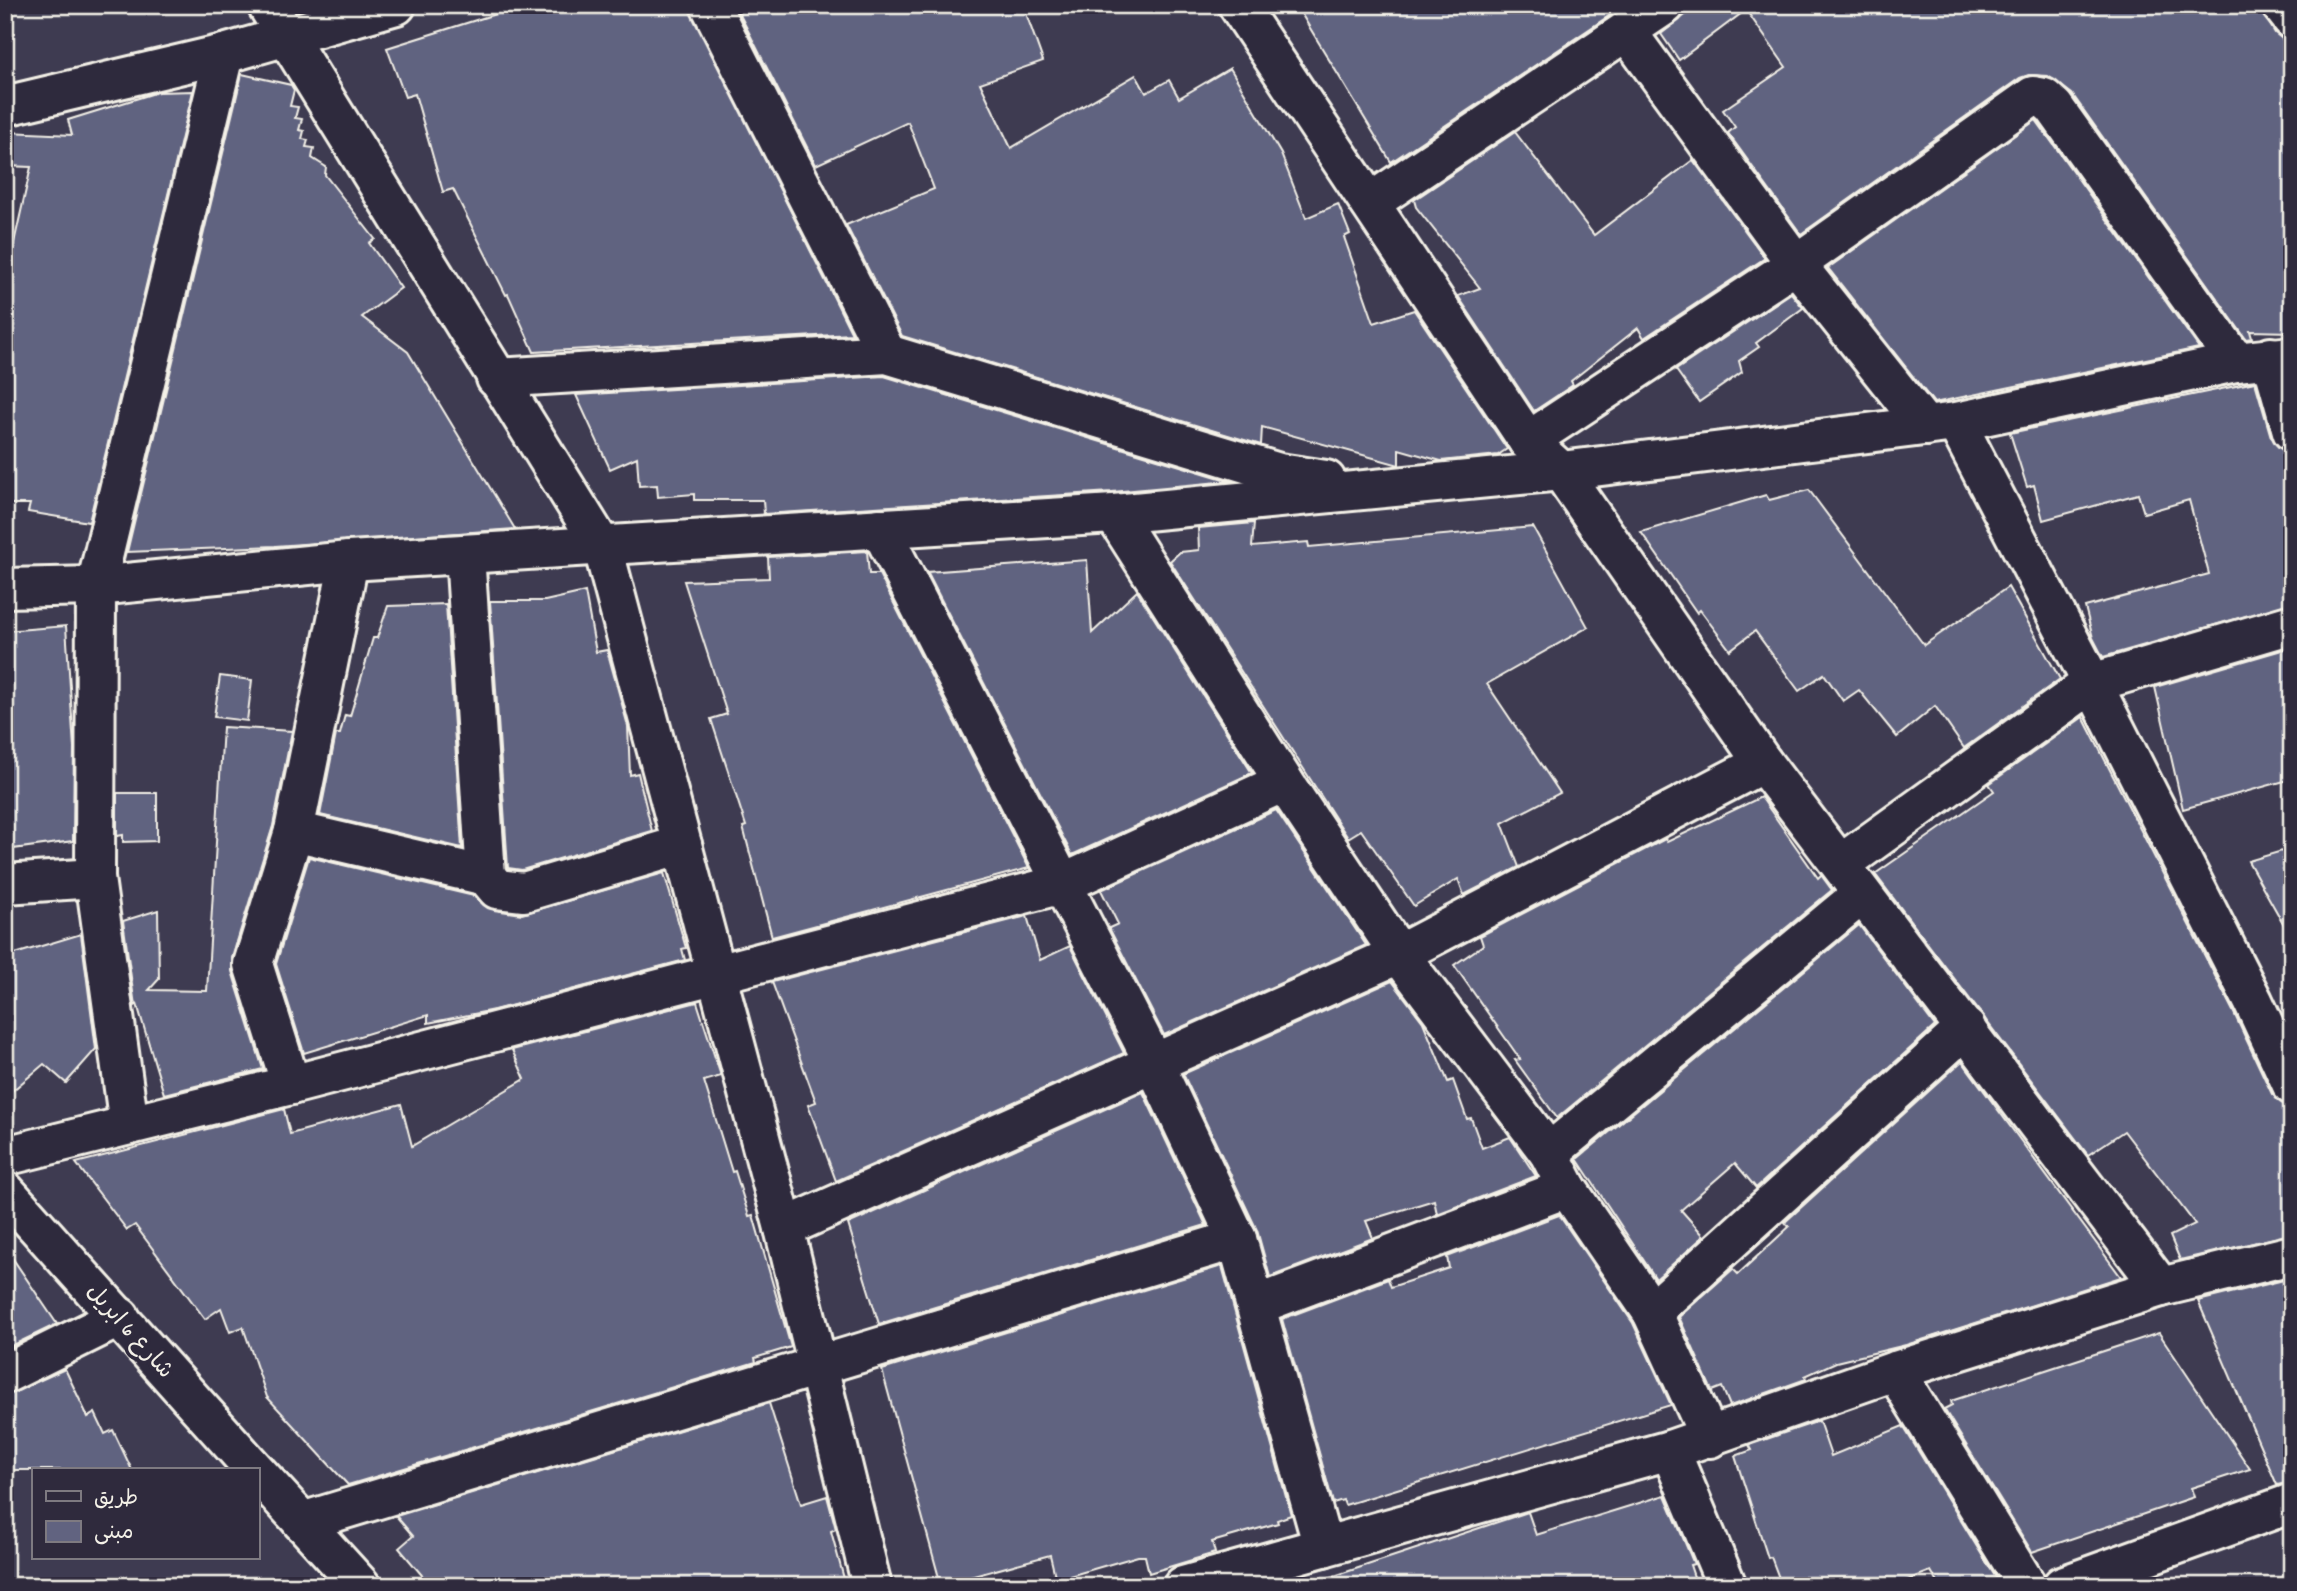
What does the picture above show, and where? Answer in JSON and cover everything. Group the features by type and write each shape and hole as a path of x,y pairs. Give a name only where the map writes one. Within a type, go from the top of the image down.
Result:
{"street":[{"path":"5,106 224,54 277,21 396,5"},
{"path":"710,5 887,354"},
{"path":"1238,5 1528,441 1561,471 1763,763 2161,1287"},
{"path":"1370,203 1665,5"},
{"path":"2281,5 2292,19"},
{"path":"277,21 603,548 784,1228 872,1586"},
{"path":"1627,32 1796,264 1940,424 2092,683 2292,1085"},
{"path":"129,1125 95,878 96,586 224,54"},
{"path":"1528,441 1796,264 2022,101 2033,96 2044,98 2054,107 2266,358 2292,431"},
{"path":"496,377 887,354 1279,472 1379,488"},
{"path":"5,588 96,586 349,561 603,548 1114,514 1561,471 1940,424 2266,358"},
{"path":"1114,514 1284,782 1399,954 1549,1153 1567,1188 1652,1312 1710,1438"},
{"path":"880,528 1154,1063 1237,1239 1323,1546"},
{"path":"465,554 486,876 497,889 524,892 682,845"},
{"path":"292,1086 253,964 294,831 349,561"},
{"path":"1549,1153 1852,879 2092,683 2292,624"},
{"path":"784,1228 1399,954 1763,763"},
{"path":"5,1156 292,1086 1062,884 1284,782"},
{"path":"294,831 486,876"},
{"path":"5,884 95,878"},
{"path":"1652,1312 1966,1028"},
{"path":"1257,1305 1567,1188"},
{"name":"شارع 6 ابريل","path":"5,1191 253,1468"},
{"path":"302,1522 1237,1239"},
{"path":"1183,1586 1274,1574 1323,1546 1710,1438 1895,1371 2161,1287 2292,1255"},
{"path":"5,1374 120,1317"},
{"path":"1895,1371 2027,1586"},
{"path":"1670,1450 1727,1586"},
{"name":"شارع 6 ابريل","path":"259,1474 361,1586"},
{"path":"2062,1586 2292,1503"}],"building":[{"path":"524,5 688,5 852,334 534,352 508,294 506,295 453,189 443,192 415,94 405,97 387,48"},
{"path":"735,5 1023,5 1043,61 980,83 1011,148 1136,75 1146,93 1169,80 1179,98 1230,68 1281,154 1306,218 1338,204 1350,234 1344,237 1374,323 1414,310 1507,449 1498,455 1441,461 1399,449 1399,465 1262,427 1261,445 902,336 846,225 934,189 908,122 816,165"},
{"path":"1296,5 1625,5 1391,162"},
{"path":"1698,5 2259,5 2275,33 2292,47 2292,332 2250,331 2252,338 2246,339 2072,94 2048,76 2029,75 2020,78 1801,234 1728,133 1735,127 1723,110 1786,67 1746,10 1679,60 1661,34"},
{"path":"242,74 291,85 294,90 290,106 298,107 295,118 302,119 299,130 304,131 302,139 308,140 306,147 314,148 312,158 326,167 325,175 375,239 369,243 401,288 362,317 408,352 515,529 275,546 127,552"},
{"path":"193,91 89,522 28,512 30,504 5,504 5,283 31,167 6,166 8,132 72,135 68,120 158,92"},
{"path":"2036,120 2199,348 1934,403 1828,268"},
{"path":"1515,132 1594,235 1693,160 1765,258 1644,338 1638,328 1571,381 1573,385 1534,411 1458,296 1480,288 1416,207 1414,200"},
{"path":"1791,293 1803,308 1756,343 1759,347 1739,361 1742,372 1699,402 1676,370"},
{"path":"884,376 1230,481 1112,492 764,514 763,500 694,500 694,494 658,497 657,485 639,486 637,457 610,469 576,395"},
{"path":"2255,382 2271,437 2283,450 2292,482 2292,603 2103,657 2093,638 2085,607 2209,574 2189,500 2144,513 2138,494 2043,520 2034,485 2027,487 2010,433"},
{"path":"1809,490 1924,645 2008,587 2060,679 1964,748 1935,706 1897,737 1859,690 1843,701 1824,674 1799,691 1755,631 1730,650 1700,610 1697,613 1641,532 1766,495 1769,500"},
{"path":"1254,523 1252,547 1308,542 1309,547 1533,527 1588,627 1487,684 1560,793 1502,823 1519,867 1464,895 1458,879 1414,906 1361,830 1348,838 1170,561 1180,552 1199,550 1198,528"},
{"path":"867,551 869,574 879,574 1029,868 772,937 743,827 746,826 711,719 727,714 684,581 769,578 768,557"},
{"path":"1087,560 1092,633 1137,591 1252,773 1072,855 927,572"},
{"path":"585,592 596,652 607,650 628,726 630,775 638,773 652,831 522,870 508,868 490,601 545,601"},
{"path":"446,604 462,848 320,815 336,734 340,734 345,715 350,716 373,638 377,638 388,606"},
{"path":"66,626 74,748 73,841 5,850 5,631"},
{"path":"2292,647 2292,779 2183,809 2155,687"},
{"path":"220,676 252,680 247,721 214,717"},
{"path":"2083,717 2233,1011 2272,1094 2287,1106 2292,1116 2292,1234 2180,1260 2170,1236 2195,1224 2124,1131 2088,1155 1875,874 1994,791 1989,784"},
{"path":"223,727 292,731 273,826 232,958 232,971 263,1069 164,1094 137,1004 135,1006 123,921 158,910 159,979 149,990 207,991"},
{"path":"117,793 157,793 157,841 123,842 123,835 117,836"},
{"path":"1761,797 1818,878 1821,875 1832,890 1557,1118 1515,1060 1520,1059 1454,965 1483,945 1480,936 1665,839 1667,842"},
{"path":"1276,810 1366,945 1164,1035 1109,928 1118,924 1101,890"},
{"path":"2292,848 2292,939 2248,861"},
{"path":"309,857 474,896 494,910 522,914 664,873 686,948 682,949 685,960 494,1010 428,1023 428,1015 304,1053 276,964"},
{"path":"1027,916 1040,960 1070,946 1124,1053 836,1181 808,1105 816,1102 772,982"},
{"path":"1859,925 1935,1026 1756,1188 1735,1163 1681,1210 1704,1236 1656,1279 1577,1159"},
{"path":"81,934 96,1049 66,1083 44,1064 5,1097 5,957"},
{"path":"1392,981 1423,1022 1448,1082 1453,1080 1467,1119 1471,1118 1482,1148 1510,1137 1536,1176 1437,1214 1434,1200 1366,1221 1373,1238 1270,1277 1257,1230 1183,1074"},
{"path":"697,1002 721,1076 704,1081 732,1172 735,1171 749,1216 753,1215 791,1347 755,1358 756,1362 348,1485 267,1397 243,1327 230,1332 221,1308 205,1319 135,1225 127,1230 76,1163 284,1109 290,1134 401,1104 412,1146 525,1079 512,1050"},
{"path":"1962,1061 2121,1277 1906,1345 1836,1362 1805,1376 1806,1379 1730,1406 1722,1387 1712,1391 1679,1317 1733,1269 1738,1274 1789,1227 1785,1222"},
{"path":"1143,1092 1206,1225 879,1324 848,1224"},
{"path":"1559,1215 1633,1323 1671,1405 1345,1505 1343,1500 1333,1503 1282,1319 1388,1279 1391,1287 1449,1268 1447,1257"},
{"path":"5,1247 57,1324 5,1349"},
{"path":"1222,1266 1291,1515 1277,1520 1278,1523 1212,1542 1215,1553 1149,1573 1145,1556 1138,1556 1056,1580 1050,1555 941,1585 882,1370"},
{"path":"2292,1278 2292,1482 2277,1485 2198,1301"},
{"path":"2159,1333 2250,1469 2191,1488 2194,1497 2032,1552 1944,1409 1952,1405 1951,1401"},
{"path":"65,1369 88,1417 95,1413 105,1434 113,1430 131,1468 5,1470 5,1396"},
{"path":"769,1403 801,1504 827,1496 836,1529 831,1531 846,1586 431,1586 399,1548 413,1536 396,1516"},
{"path":"1819,1421 1831,1456 1903,1426 2001,1586 1940,1586 1931,1571 1892,1586 1782,1586 1771,1557 1768,1558 1735,1456 1752,1450 1749,1445"},
{"path":"1665,1495 1694,1564 1690,1565 1697,1586 1323,1586 1322,1580 1528,1512 1536,1535"}]}
